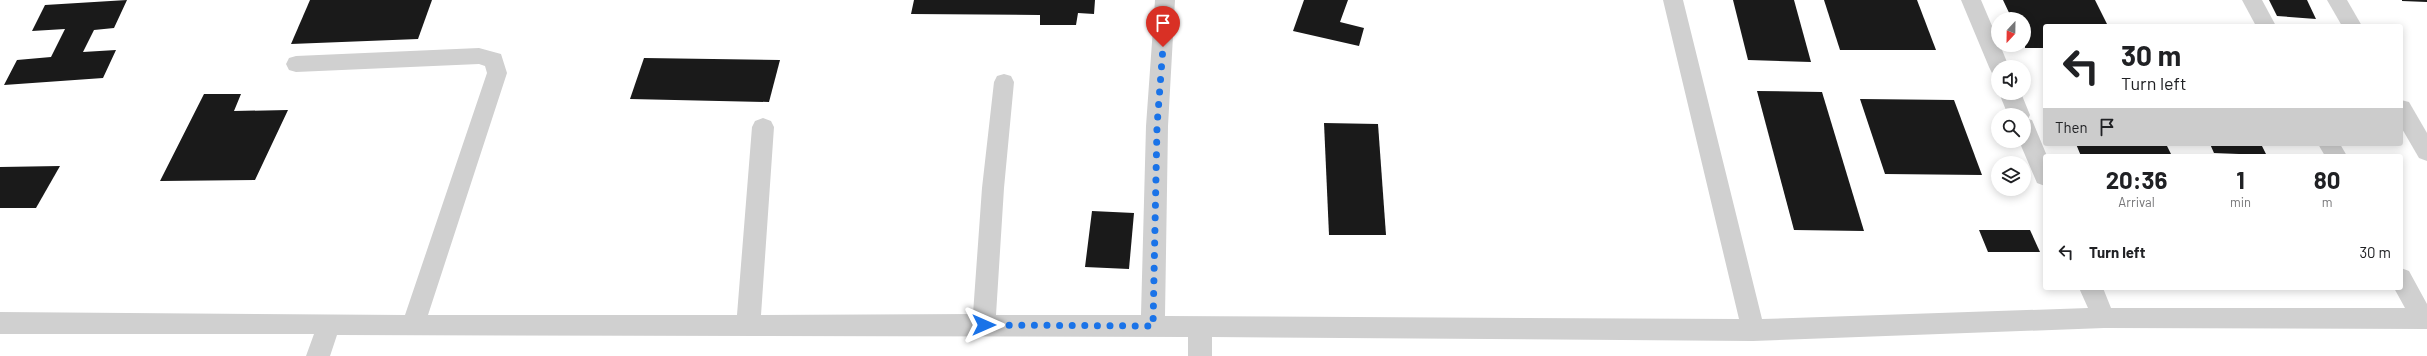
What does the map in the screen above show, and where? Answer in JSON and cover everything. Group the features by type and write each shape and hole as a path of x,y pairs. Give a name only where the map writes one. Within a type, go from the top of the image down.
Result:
{"street":[{"path":"1153,326 1157,126 1165,0"},
{"path":"1673,0 1753,330"},
{"path":"1971,0 1996,60"},
{"path":"2252,0 2265,24"},
{"path":"2337,0 2351,24"},
{"path":"296,64 479,56 494,60 497,73 413,326"},
{"path":"984,325 993,188 1004,82"},
{"path":"2403,111 2427,152"},
{"path":"748,326 763,126"},
{"path":"2031,143 2043,172"},
{"path":"2403,281 2425,319"},
{"path":"2092,290 2104,318"},
{"path":"0,323 329,324 413,326 984,325 1753,330 2104,318 2425,319"},
{"path":"318,356 329,324"},
{"path":"1200,326 1200,356"}],"building":[{"path":"127,0 114,28 94,30 83,52 116,50 103,78 4,85 17,60 51,57 65,29 32,31 45,5"},
{"path":"310,0 432,0 418,39 291,44"},
{"path":"914,0 1095,0 1094,14 1078,13 1076,25 1040,25 1040,15 911,14"},
{"path":"1304,0 1348,0 1340,22 1364,28 1359,46 1293,31"},
{"path":"1733,0 1794,0 1811,62 1748,60"},
{"path":"1824,0 1917,0 1936,50 1840,50"},
{"path":"2003,0 2095,0 2107,24 2043,24 2043,48 2031,48 2031,12 2009,12"},
{"path":"2269,0 2307,0 2316,19 2277,16"},
{"path":"2427,0 2427,2 2402,1"},
{"path":"644,58 780,60 769,102 630,99"},
{"path":"1757,91 1822,92 1864,231 1794,230"},
{"path":"204,94 241,94 234,111 288,110 255,180 160,181"},
{"path":"1860,99 1954,100 1982,175 1885,174"},
{"path":"1324,123 1378,124 1386,235 1329,235"},
{"path":"2077,146 2167,146 2171,154 2080,154"},
{"path":"2211,146 2262,146 2266,154 2239,154 2214,153"},
{"path":"60,166 36,208 0,208 0,167"},
{"path":"1092,211 1134,213 1129,269 1085,267"},
{"path":"1979,230 2030,230 2040,252 1988,252"}],"route":[{"path":"984,325 1153,326 1157,126 1163,47"}]}
